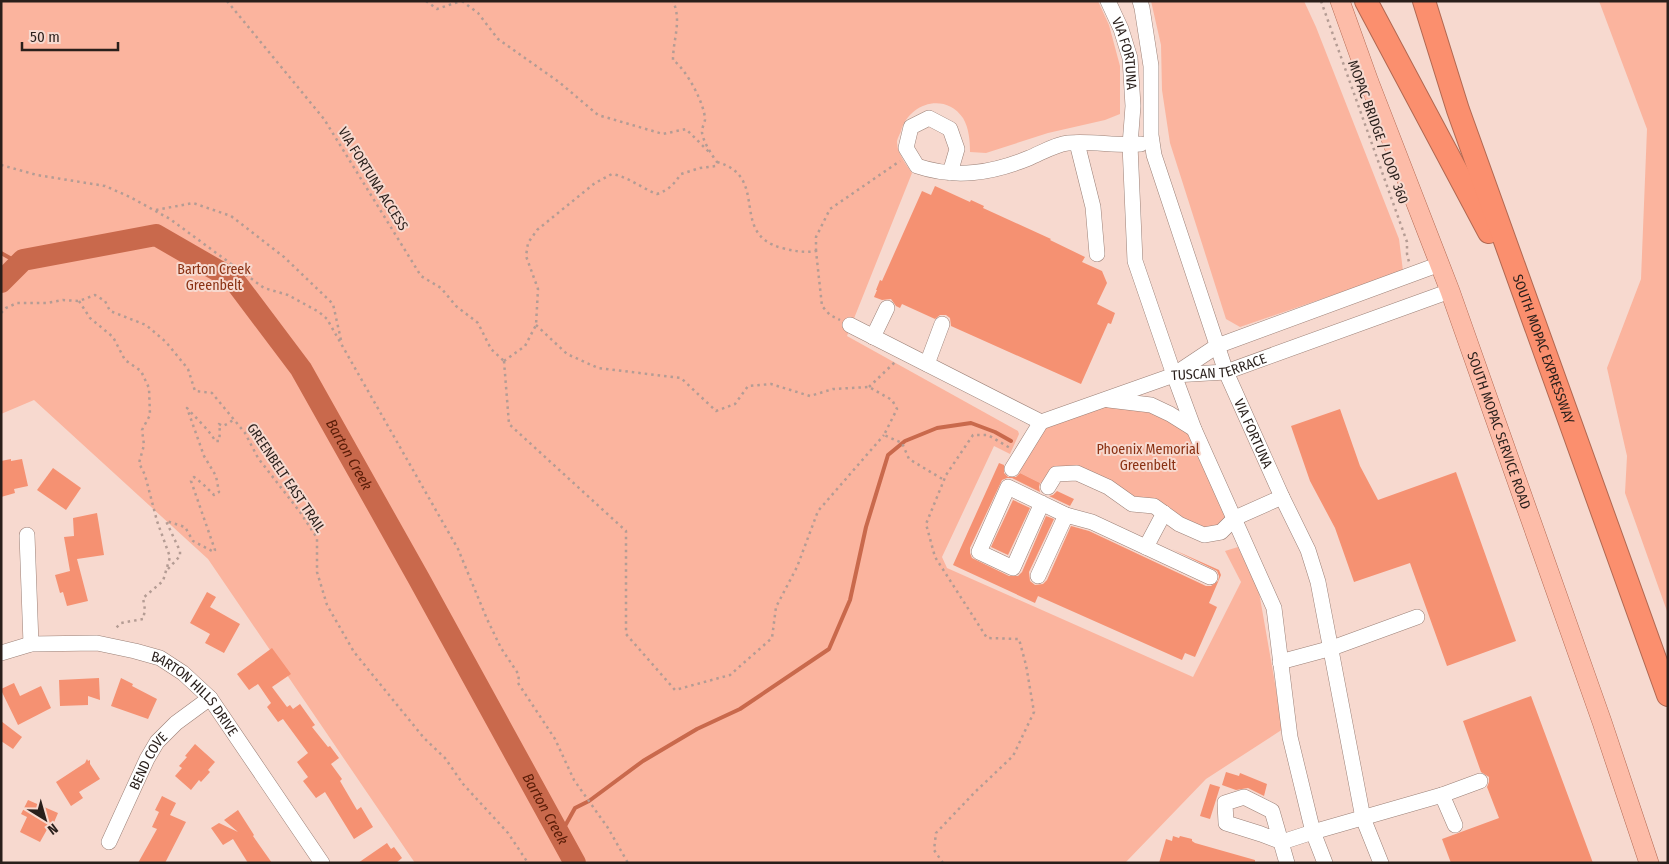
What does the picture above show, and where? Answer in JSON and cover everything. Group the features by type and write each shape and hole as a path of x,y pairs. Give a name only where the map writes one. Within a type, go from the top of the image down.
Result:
{"highway":[{"path":"1366,1 1524,297"},
{"name":"SOUTH MOPAC EXPRESSWAY","path":"1424,1 1458,110 1668,695"}],"main road":[{"name":"SOUTH MOPAC SERVICE ROAD","path":"1340,1 1369,82 1450,291 1611,749 1649,863"}],"street":[{"name":"VIA FORTUNA","path":"1108,1 1122,29 1130,58 1133,106 1130,145 1135,261 1194,429 1274,608 1290,737 1313,832 1325,863"},
{"name":"VIA FORTUNA","path":"1140,1 1151,66 1152,143 1157,165 1226,372 1308,550 1318,582 1332,648 1363,818 1380,863"},
{"path":"950,173 957,150 950,129 929,118 910,128 906,148 917,166 933,171 950,173 967,174 1013,164 1066,143 1130,145 1152,143"},
{"path":"1077,143 1093,207 1098,254"},
{"name":"TUSCAN TERRACE","path":"1174,375 1217,346 1440,264"},
{"name":"TUSCAN TERRACE","path":"1174,375 1226,372 1450,291"},
{"path":"874,337 887,308"},
{"path":"927,364 942,324"},
{"path":"850,325 1041,422"},
{"path":"1012,469 1041,422 1174,375"},
{"path":"1105,400 1150,405 1170,414 1194,429"},
{"path":"1048,487 1056,474 1077,474 1108,487 1132,504 1154,506 1179,524 1204,535 1221,532 1235,518 1282,497"},
{"path":"1042,503 1013,568 979,552 1008,487 1042,503 1066,515 1092,522 1210,577"},
{"path":"1146,547 1164,514"},
{"path":"1038,576 1066,515"},
{"path":"26,535 31,644"},
{"path":"1280,662 1332,648 1417,617"},
{"name":"BARTON HILLS DRIVE","path":"1,653 31,644 97,643 160,658 183,673 210,698 322,863"},
{"name":"BEND COVE","path":"109,842 147,759 157,742 176,723 210,698"},
{"path":"1287,863 1282,842 1442,795 1480,781"},
{"path":"1442,795 1455,825"}],"path":[{"name":"VIA FORTUNA ACCESS","path":"227,1 324,119 421,276 441,288 456,306 478,323 491,349 504,361"},
{"path":"426,1 437,9 461,1 478,13 498,39 559,82 598,115 663,134 686,129 717,162 732,168 745,184 753,226 759,235 768,243 803,253 816,252"},
{"path":"673,1 678,11 678,22 673,45 673,60 681,66 699,99 705,120 702,133 710,154"},
{"name":"MOPAC BRIDGE / LOOP 360","path":"1321,1 1407,242 1407,254 1411,269"},
{"path":"850,325 830,315 822,306 816,237 830,209 910,155"},
{"path":"536,326 567,354 598,368 681,378 716,411 735,404 748,386 770,384 810,396 833,389 869,387 892,400 897,409 884,435 818,511 797,567 776,607 772,638 730,675 675,690 626,634 626,531 509,424 504,361 525,346 536,326 538,289 526,256 528,243 536,230 595,183 612,174 624,176 657,194 667,190 681,174 700,168 716,166 717,162"},
{"path":"1,165 37,175 105,186 154,210 197,238 264,288 288,295 328,319 458,550 487,620 501,648 519,675 518,683 555,739 574,780 608,828 628,863"},
{"path":"154,210 193,203 231,216 284,257 333,304 341,343"},
{"name":"GREENBELT EAST TRAIL","path":"1,313 6,308 17,303 47,303 63,300 79,301 95,296 105,301 110,311 146,325 166,342 188,369 195,391 212,393 245,433 258,458 300,512 317,538 316,572 327,605 354,652 424,738 445,758 463,784 508,833 528,863"},
{"path":"79,301 90,318 113,337 125,360 141,371 148,388 150,415 142,430 144,445 139,463 145,475 157,521 170,557 163,581 143,598 145,610 143,619 121,623 116,630"},
{"path":"869,387 897,360 900,351"},
{"path":"168,569 180,556 180,551 166,521 185,527 193,541 214,552 215,550 191,481 194,477 214,496 219,492 216,476 204,456 187,408 205,430 212,434 215,441 219,441 219,424 223,426 230,424 234,419"},
{"path":"942,863 934,850 936,833 974,792 1013,756 1034,712 1026,665 1018,640 987,638 935,557 926,524 944,480 973,435 988,434 1021,454"},
{"path":"884,435 902,443 908,458 944,480"}],"green space":[{"name":"Barton Creek Greenbelt","path":"1,1 1098,1 1109,25 1120,66 1120,114 1105,120 1048,133 986,153 970,152 967,126 963,118 955,110 947,105 938,103 928,104 919,108 905,121 897,142 900,154 912,173 847,336 1018,431 1019,434 1010,454 994,446 942,557 947,568 1193,677 1241,582 1225,551 1238,547 1259,592 1283,729 1206,779 1125,863 415,863 208,559 34,400 1,414"},
{"path":"1151,1 1304,1 1316,27 1399,239 1403,271 1240,327 1226,319 1170,143 1162,90 1161,45"},
{"path":"1599,1 1668,1 1668,614 1625,493 1627,456 1607,368 1641,279 1647,129"},
{"name":"Phoenix Memorial Greenbelt","path":"1105,399 1151,405 1194,429 1235,518 1204,535 1077,474 1048,487 1012,469 1041,422"}],"building":[{"path":"935,186 970,202 971,200 984,206 983,208 1051,239 1085,257 1082,262 1102,271 1107,283 1097,304 1115,313 1111,324 1108,323 1081,384 951,326 950,318 946,315 940,315 935,319 902,304 900,308 891,299 882,300 874,297 880,280 882,281 922,191 931,195"},
{"path":"1340,409 1360,466 1378,500 1456,472 1516,641 1447,666 1410,563 1354,582 1335,528 1310,481 1291,426"},
{"path":"11,459 11,461 22,459 28,486 14,489 15,493 1,497 1,461"},
{"path":"999,463 1004,465 1004,473 1008,477 1016,477 1020,473 1040,483 1040,492 1012,478 1002,480 970,548 972,558 1009,576 1018,576 1022,572 1046,516 1054,519 1029,572 1030,581 1035,585 1043,584 1047,580 1071,526 1089,531 1206,586 1211,586 1218,581 1217,571 1172,549 1219,570 1221,575 1209,603 1217,607 1195,657 1185,653 1182,660 1038,596 1035,603 953,565"},
{"path":"53,468 81,488 66,510 37,490"},
{"path":"1057,491 1074,499 1070,506 1049,496"},
{"path":"1013,500 1030,508 1008,555 991,547"},
{"path":"97,513 104,555 77,559 88,601 67,606 63,592 60,593 55,575 70,571 64,537 74,536 73,518"},
{"path":"207,592 216,597 210,607 240,624 224,653 205,643 210,634 190,623"},
{"path":"272,648 291,674 272,687 287,707 290,705 293,709 300,704 315,725 312,727 339,758 331,764 342,779 340,781 357,810 361,807 373,827 354,839 325,792 316,798 303,781 308,777 297,762 308,753 283,719 278,722 267,707 271,703 258,684 249,690 237,674"},
{"path":"99,678 100,700 88,696 88,705 60,706 59,680"},
{"path":"121,678 157,699 148,719 111,706"},
{"path":"14,683 20,696 41,686 51,708 18,725 1,690"},
{"path":"1531,696 1593,863 1451,863 1442,839 1499,818 1487,787 1489,777 1481,772 1463,721"},
{"path":"1,721 22,737 13,749 1,741"},
{"path":"195,744 215,762 208,770 210,772 201,782 199,780 191,790 175,776 182,768 179,766 187,757 185,756"},
{"path":"87,759 88,761 90,760 90,764 100,779 79,792 83,798 71,806 56,782 85,763"},
{"path":"1226,772 1239,776 1240,773 1267,784 1264,796 1248,788 1236,790 1222,785"},
{"path":"1210,784 1220,787 1210,819 1200,816"},
{"path":"162,796 176,803 170,815 186,822 165,863 138,863 157,829 152,827 159,812 155,810"},
{"path":"28,800 58,813 52,827 49,826 40,842 20,832 27,817 21,814"},
{"path":"238,810 272,863 248,863 233,839 223,845 211,828 219,823 238,832 224,820"},
{"path":"1173,836 1192,839 1195,843 1255,860 1255,863 1159,863 1166,839 1172,841"},
{"path":"387,843 391,849 394,847 402,858 396,863 358,863"}],"waterway":[{"name":"Barton Creek","path":"1,282 23,260 156,235 234,280 301,369 575,863"},
{"path":"1,253 19,263"},
{"path":"560,835 575,808 589,801 643,761 697,729 740,709 829,649 850,600 866,527 888,455 905,441 937,428 971,423 995,432 1011,441"}]}
